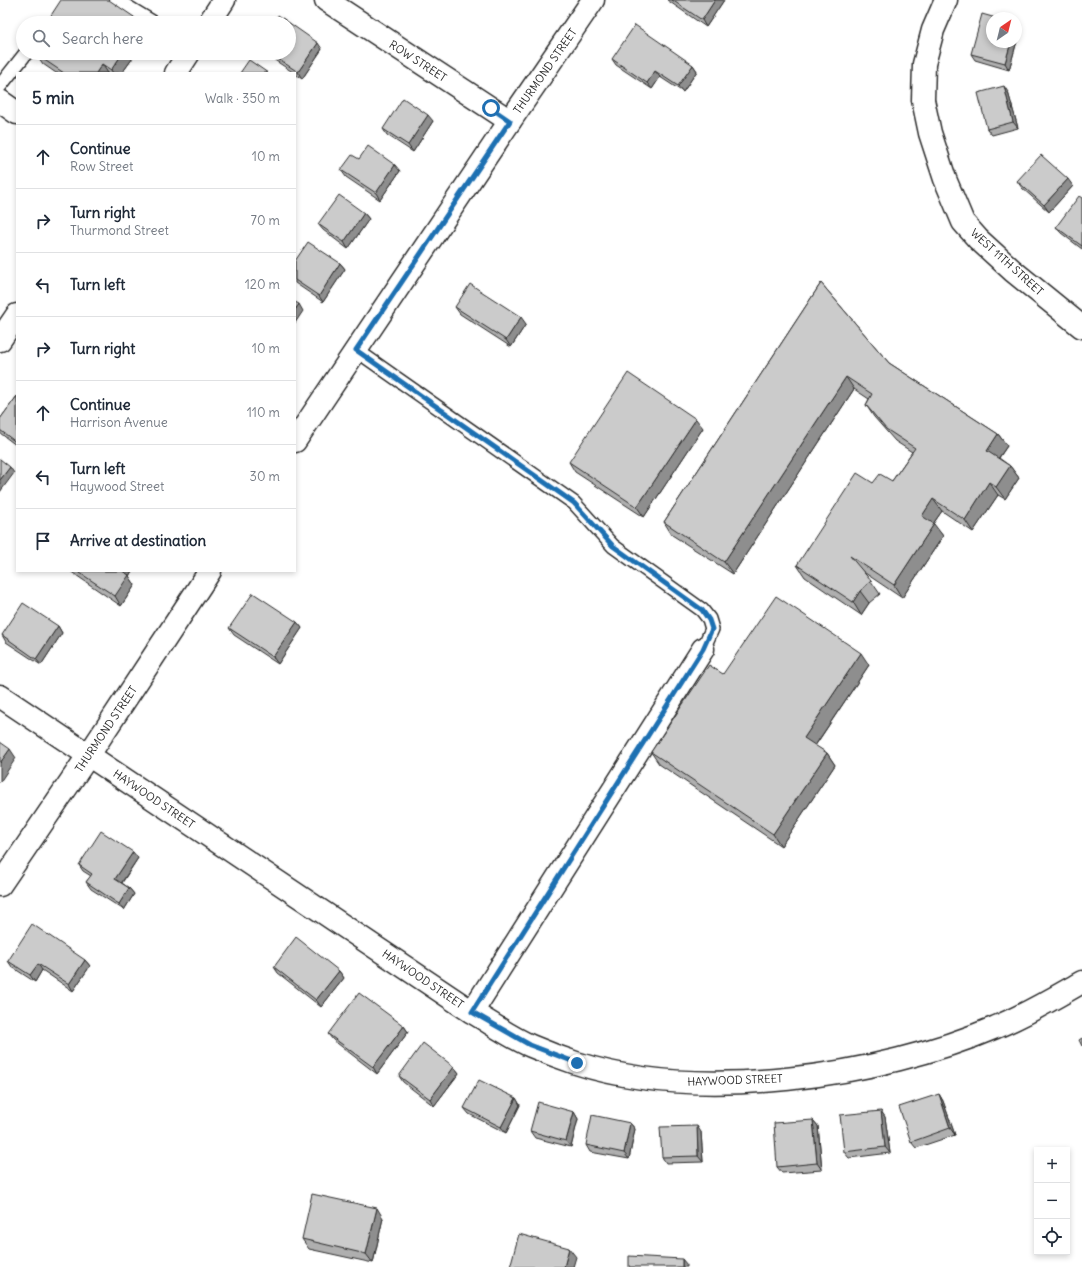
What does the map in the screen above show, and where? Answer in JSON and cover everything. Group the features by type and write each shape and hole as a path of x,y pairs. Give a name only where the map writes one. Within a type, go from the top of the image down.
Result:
{"street":[{"path":"214,16 224,0"},
{"name":"ROW STREET","path":"326,0 510,121"},
{"name":"THURMOND STREET","path":"296,440 510,121 594,0"},
{"name":"WEST 11TH STREET","path":"946,0 933,30 924,64 923,100 930,133 948,186 963,222 978,239 1013,271 1082,327"},
{"path":"177,72 184,60"},
{"path":"0,101 16,112"},
{"path":"0,340 16,316"},
{"name":"THURMOND STREET","path":"0,885 6,863 88,756 209,572"},
{"path":"472,1012 703,649"},
{"name":"HAYWOOD STREET","path":"0,696 472,1012 530,1045 577,1063 636,1078 701,1083 758,1081 804,1077 873,1065 942,1047 996,1027 1038,1007 1082,982"}],"lane":[{"path":"116,0 142,16"},
{"path":"0,86 20,60"},
{"path":"356,350 574,503 613,546 702,610 709,620 712,629 703,649"}],"building":[{"path":"61,0 109,0 133,16 51,16"},
{"path":"672,0 715,0 702,20"},
{"path":"982,14 986,15 986,48 1009,48 1005,63 971,54"},
{"path":"635,25 693,65 678,86 655,71 647,83 612,59"},
{"path":"296,28 318,43 298,72 280,60 296,60"},
{"path":"44,60 118,60 111,70 102,64 97,72 62,72"},
{"path":"249,60 267,72 241,72"},
{"path":"1004,86 1013,122 987,129 978,93"},
{"path":"403,98 428,115 408,145 383,129"},
{"path":"368,146 395,165 376,193 341,170 352,155 359,159"},
{"path":"1041,155 1068,179 1044,205 1017,181"},
{"path":"339,195 364,213 344,242 318,224"},
{"path":"1079,196 1082,198 1082,246 1056,227"},
{"path":"308,242 340,263 319,296 296,281 296,260"},
{"path":"821,283 889,363 998,434 987,451 1010,466 996,487 989,482 965,520 933,499 922,516 934,524 894,585 850,556 871,581 860,591 853,602 797,565 857,473 873,483 880,474 892,481 915,448 886,429 866,405 872,394 846,377 724,562 664,522"},
{"path":"470,284 521,317 506,340 455,307"},
{"path":"628,373 696,419 637,507 569,462"},
{"path":"16,397 16,442 0,430 0,419"},
{"path":"0,459 10,467 0,480"},
{"path":"79,572 124,572 129,575 115,596"},
{"path":"253,593 297,622 273,657 229,628"},
{"path":"776,596 861,653 804,738 827,753 773,834 651,752 709,665 723,674"},
{"path":"23,603 58,626 36,659 2,635"},
{"path":"0,742 10,749 0,763"},
{"path":"101,831 133,852 115,879 129,888 119,904 86,882 92,874 79,865"},
{"path":"32,924 85,960 69,984 38,964 30,975 8,961"},
{"path":"296,937 339,971 316,1000 274,967"},
{"path":"359,993 404,1026 373,1067 328,1034"},
{"path":"1082,1038 1082,1046 1079,1040"},
{"path":"423,1043 454,1067 430,1099 399,1076"},
{"path":"479,1080 516,1098 501,1127 464,1108"},
{"path":"939,1094 950,1128 911,1142 899,1107"},
{"path":"538,1102 574,1112 566,1141 530,1131"},
{"path":"881,1111 885,1147 844,1152 840,1115"},
{"path":"592,1115 630,1123 624,1153 586,1145"},
{"path":"813,1120 817,1163 777,1167 774,1123"},
{"path":"697,1126 698,1156 662,1157 660,1127"},
{"path":"312,1194 377,1208 366,1254 302,1239"},
{"path":"519,1234 569,1248 564,1267 510,1267"},
{"path":"629,1256 682,1259 682,1267 629,1267"}],"route":[{"path":"491,108 510,121 356,350 574,503 613,546 702,610 709,620 712,629 703,649 472,1012 530,1045 577,1063"}]}
